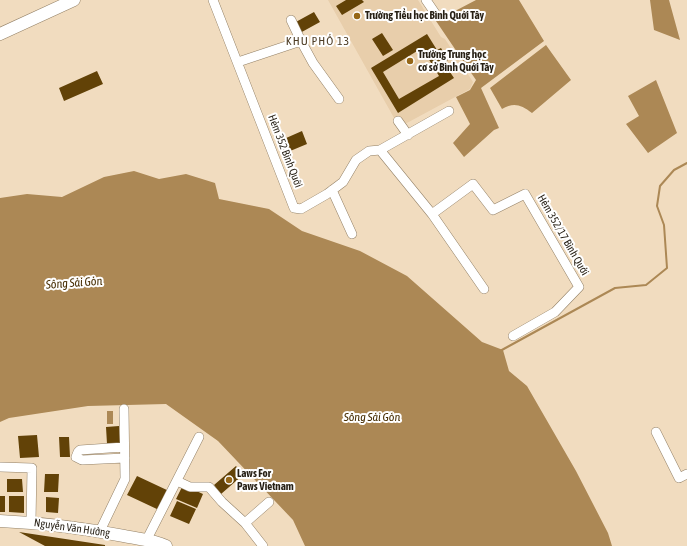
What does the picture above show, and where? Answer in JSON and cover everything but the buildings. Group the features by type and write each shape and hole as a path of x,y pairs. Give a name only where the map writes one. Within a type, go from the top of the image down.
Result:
{"main road":[{"path":"0,34 74,0"},
{"name":"Nguyễn Văn Hưởng","path":"0,522 31,522 100,531 146,540 166,546"}],"street":[{"name":"Hẻm 352 Bình Quới","path":"214,0 294,208 301,209 343,182 356,160 369,151 380,150 449,111"},
{"path":"426,0 437,16"},
{"path":"291,20 313,63 340,99"},
{"path":"238,62 301,41"},
{"path":"398,121 408,135"},
{"path":"380,150 432,214 484,289"},
{"name":"Hẻm 352/17 Bình Quới","path":"432,214 473,184 493,210 525,194 579,288 555,312 513,336"},
{"path":"332,190 352,234"},
{"path":"100,531 125,479 124,409"},
{"path":"656,432 679,478 687,474"},
{"path":"146,540 199,437"},
{"path":"124,447 80,450 76,457 82,460 125,458"},
{"path":"0,467 32,468 31,522"},
{"path":"177,480 190,487 209,486 222,502 245,523 263,546"},
{"path":"245,523 269,502"}],"shaded area":[{"name":"Trường Trung học cơ sở Bình Quới Tây","path":"328,0 418,0 441,37 445,39 473,82 470,89 405,124 398,125"}],"water":[{"path":"476,0 519,0 544,41 481,88 499,128 494,130 464,157 453,143 470,124 456,97 470,90 476,80 436,21"},
{"path":"650,0 669,0 680,40 654,30"},
{"path":"546,45 571,80 532,113 517,105 502,109 490,88"},
{"path":"656,80 677,133 648,153 626,124 639,116 628,96"},
{"name":"Sông Sài Gòn","path":"134,171 159,179 186,174 215,183 219,199 269,209 302,231 360,251 407,276 482,342 503,350 509,371 527,386 576,471 608,533 612,546 305,546 293,520 218,441 166,404 88,406 9,418 0,422 0,198 27,194 62,197 104,177"},
{"path":"107,411 113,411 113,424 107,424"}],"waterway":[{"path":"500,351 615,288 646,285 667,268 664,225 657,206 660,186 674,170 687,163"}],"place":[{"name":"Trường Tiểu học Bình Quới Tây","path":"357,16"},
{"name":"Trường Trung học cơ sở Bình Quới Tây","path":"410,61"},
{"name":"Laws For Paws Vietnam","path":"229,480"}],"district":[{"name":"KHU PHỐ 13","path":"318,41"}]}
